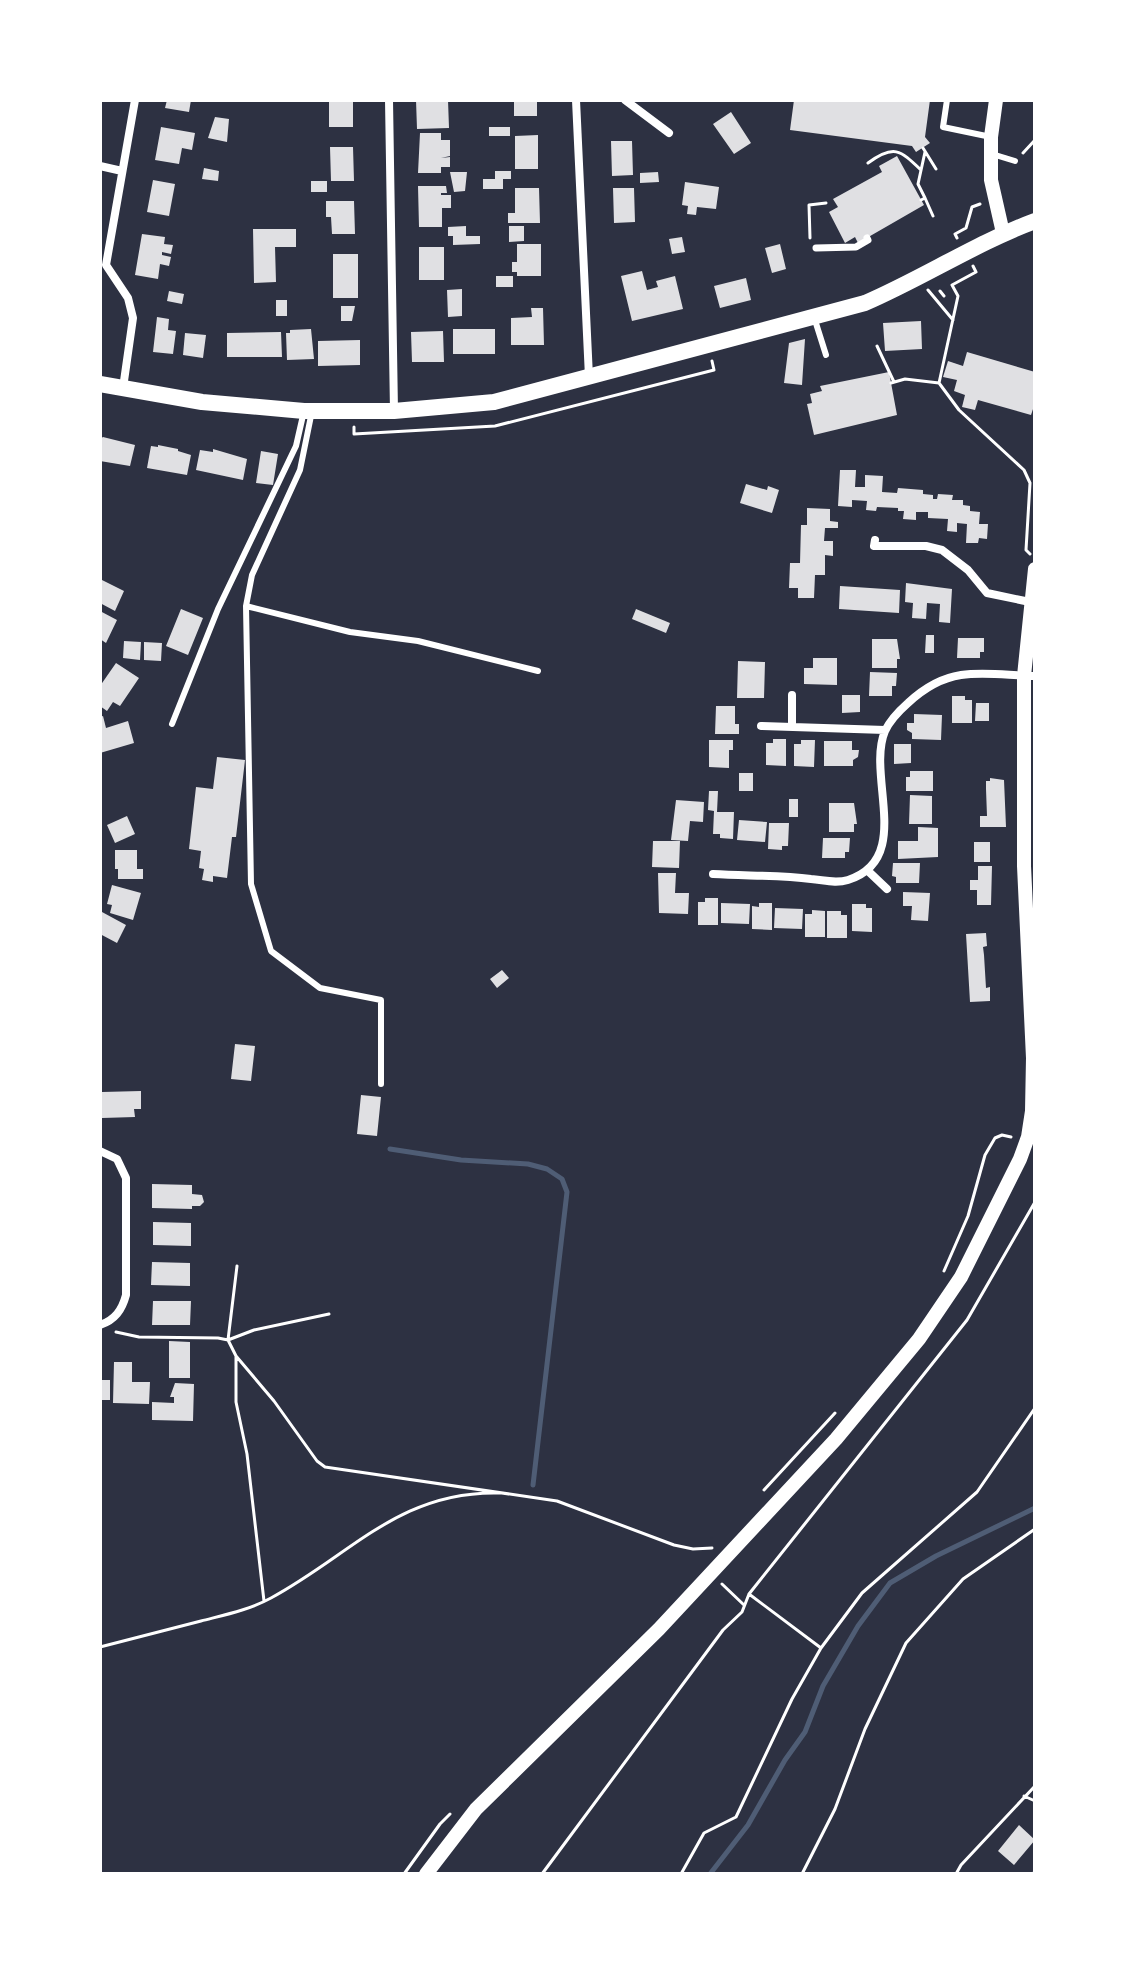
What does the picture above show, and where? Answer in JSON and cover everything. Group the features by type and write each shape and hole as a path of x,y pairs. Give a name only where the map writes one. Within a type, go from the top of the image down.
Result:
{"main road":[{"path":"100,384 202,402 308,411 394,411 494,402 865,303 1003,233 1035,221"}],"street":[{"path":"123,388 132,308 103,266 135,100"},
{"path":"389,100 394,411"},
{"path":"576,100 589,377"},
{"path":"625,100 669,133"},
{"path":"996,100 991,137 991,180 1003,233"},
{"path":"100,166 122,171"},
{"path":"816,248 856,247 867,238"},
{"path":"875,540 874,546 926,546 942,550 968,570 987,593 1030,602"},
{"path":"426,1874 476,1809 659,1629 836,1439 919,1339 961,1277 1013,1173 1029,1130 1033,1058 1031,963 1024,866 1030,602 1035,569"},
{"path":"713,874 830,882 850,880 867,870 880,851 885,828 880,759 885,730 896,714 915,696 941,680 983,673 1030,676"},
{"path":"792,695 792,726"},
{"path":"761,726 885,730"},
{"path":"867,870 887,889"},
{"path":"100,1151 117,1159 126,1178 126,1295 123,1307 116,1316 100,1325"}],"lane":[{"path":"947,100 943,127 991,137"},
{"path":"991,154 1015,161"},
{"path":"814,317 826,355"},
{"path":"308,411 300,470 252,575 246,606 251,884 271,951 320,988 381,1000 381,1084"},
{"path":"172,724 218,609 296,446 308,411"},
{"path":"246,606 350,632 418,641 538,671"}],"path":[{"path":"1015,161 1035,140"},
{"path":"868,163 881,153 895,150 903,152 921,170"},
{"path":"933,216 918,184 924,150 936,169"},
{"path":"939,383 958,296 952,285 976,272 955,234 966,228 972,207 995,198"},
{"path":"816,248 810,238 809,205 826,203"},
{"path":"918,278 953,320"},
{"path":"940,291 944,296"},
{"path":"950,304 955,310"},
{"path":"877,346 892,383 905,379 939,383 966,417 1024,470 1030,483 1026,550 1035,560"},
{"path":"966,417 968,408"},
{"path":"940,1281 968,1216 985,1155 995,1138 1029,1130"},
{"path":"542,1874 723,1630 742,1612 749,1594 967,1320 1035,1202"},
{"path":"237,1266 228,1340 236,1356 274,1401 317,1461 325,1467 557,1501 674,1545 693,1549 712,1548"},
{"path":"113,1331 139,1337 228,1340 254,1330 329,1314"},
{"path":"236,1356 236,1402 247,1454 264,1601"},
{"path":"681,1874 704,1833 736,1817 792,1699 821,1648 862,1593 977,1492 1035,1408"},
{"path":"762,1492 836,1411"},
{"path":"100,1647 243,1610 264,1601 373,1531 423,1504 473,1492 516,1494"},
{"path":"802,1874 835,1809 865,1729 906,1643 963,1579 1035,1529"},
{"path":"749,1594 821,1648"},
{"path":"956,1874 1035,1786"},
{"path":"1024,1796 1035,1801"}],"building":[{"path":"167,100 191,100 189,112 165,108"},
{"path":"329,100 353,100 353,127 329,127"},
{"path":"416,100 448,100 449,128 417,129"},
{"path":"514,100 537,100 537,116 514,116"},
{"path":"794,100 930,100 925,137 930,143 916,152 912,146 790,130"},
{"path":"731,112 751,143 734,154 713,124"},
{"path":"215,117 229,119 227,142 208,138"},
{"path":"161,127 195,133 192,150 182,148 179,164 155,160"},
{"path":"489,127 510,127 510,136 489,136"},
{"path":"420,133 441,133 441,140 450,140 450,156 441,158 450,157 450,167 441,167 441,173 418,173"},
{"path":"538,135 538,169 515,169 515,136"},
{"path":"611,141 632,141 633,175 612,176"},
{"path":"330,147 353,147 354,181 331,181"},
{"path":"897,156 924,205 858,243 855,237 845,243 829,212 838,207 833,199 882,172 879,166"},
{"path":"204,168 219,171 218,181 202,179"},
{"path":"495,171 511,171 511,179 503,179 503,189 483,189 483,179 495,179"},
{"path":"450,172 467,172 465,191 454,192"},
{"path":"658,172 659,182 640,183 640,173"},
{"path":"153,180 175,184 169,216 147,212"},
{"path":"311,181 327,181 327,192 311,192"},
{"path":"685,182 719,187 716,209 697,207 696,215 687,214 688,206 682,205"},
{"path":"418,186 446,186 447,193 441,195 451,195 451,208 442,208 442,227 419,227"},
{"path":"515,188 539,188 540,223 508,223 508,213 515,213"},
{"path":"613,188 634,188 635,222 614,223"},
{"path":"326,201 354,201 355,234 332,234 331,217 326,217"},
{"path":"466,226 466,236 480,236 480,244 453,245 453,236 448,236 448,227"},
{"path":"509,226 524,226 524,241 509,242"},
{"path":"253,229 296,229 296,247 275,247 276,282 254,283"},
{"path":"142,234 165,237 164,244 173,245 171,254 162,252 162,255 171,257 169,266 160,264 158,279 135,275"},
{"path":"682,237 685,252 672,254 669,239"},
{"path":"517,244 541,244 541,276 517,276 517,272 512,272 512,262 517,262"},
{"path":"780,244 786,269 772,273 765,248"},
{"path":"419,247 444,247 444,280 419,280"},
{"path":"333,254 358,254 358,298 333,298"},
{"path":"642,271 647,290 658,287 656,281 675,276 683,309 632,321 621,276"},
{"path":"496,276 513,276 513,287 496,287"},
{"path":"746,278 751,300 720,308 714,286"},
{"path":"462,289 462,316 448,317 447,290"},
{"path":"169,291 184,294 182,304 167,301"},
{"path":"276,300 287,300 287,316 276,316"},
{"path":"341,306 355,306 352,321 341,321"},
{"path":"531,308 543,308 544,345 511,345 511,318 532,317"},
{"path":"157,317 169,319 168,330 176,331 173,354 153,352"},
{"path":"921,321 922,349 885,351 883,323"},
{"path":"311,329 314,359 287,360 286,333"},
{"path":"453,329 495,329 495,354 453,354"},
{"path":"443,331 444,362 412,362 411,332"},
{"path":"281,332 282,357 227,357 227,333"},
{"path":"185,333 206,335 203,358 183,355"},
{"path":"805,339 802,385 784,383 789,343"},
{"path":"360,340 360,365 318,366 318,341"},
{"path":"967,352 1035,372 1035,403 1031,415 978,400 975,410 962,407 965,395 954,391 957,380 943,377 948,361 963,366"},
{"path":"889,372 897,415 814,435 807,404 812,403 810,394 822,391 820,386"},
{"path":"103,437 135,445 130,466 100,461 100,439"},
{"path":"158,445 191,455 187,475 147,468 151,446"},
{"path":"213,449 247,459 243,480 196,470 200,450 213,452"},
{"path":"261,451 278,454 273,485 256,483"},
{"path":"840,470 856,470 855,487 865,487 865,475 883,476 882,492 897,493 898,488 923,490 923,494 933,495 933,499 937,499 938,494 953,495 952,500 963,500 963,505 970,506 970,511 980,512 979,524 988,524 987,539 979,538 978,543 966,543 967,524 957,523 957,532 947,531 948,519 928,518 928,512 916,512 916,520 903,519 904,511 898,511 898,508 866,510 867,501 852,500 852,507 838,506"},
{"path":"746,484 779,490 772,513 740,503"},
{"path":"807,508 830,509 830,521 838,522 838,528 825,528 824,541 833,541 833,556 825,555 825,575 815,575 814,598 798,598 798,588 789,588 790,563 800,563 801,525 807,525"},
{"path":"100,579 124,591 115,611 100,603"},
{"path":"906,583 952,589 950,623 939,622 940,604 927,603 926,619 912,618 913,603 905,602"},
{"path":"840,586 900,590 899,613 839,609"},
{"path":"181,609 203,618 188,655 166,646"},
{"path":"636,609 670,623 666,633 632,619"},
{"path":"100,611 117,620 106,643 100,639"},
{"path":"926,635 934,635 934,653 925,653"},
{"path":"958,638 984,638 984,652 980,652 980,658 957,658"},
{"path":"872,639 897,639 900,659 897,659 897,668 872,668"},
{"path":"124,641 141,642 140,660 123,658"},
{"path":"144,642 162,643 161,661 144,660"},
{"path":"813,658 837,658 837,685 804,684 804,668 813,668"},
{"path":"738,661 765,662 764,698 737,698"},
{"path":"116,663 139,678 120,706 113,702 107,711 100,706 100,686"},
{"path":"870,672 897,673 892,696 869,696"},
{"path":"842,695 860,695 860,712 842,713"},
{"path":"952,696 965,696 965,700 972,700 972,723 952,723"},
{"path":"976,703 989,703 989,721 975,721"},
{"path":"716,706 735,706 735,724 739,724 739,734 715,734"},
{"path":"914,714 942,715 941,740 912,739 907,723 914,723"},
{"path":"103,716 106,728 128,721 134,743 100,753 100,717"},
{"path":"773,739 786,739 786,766 766,765 766,743 773,743"},
{"path":"709,740 733,740 733,750 729,750 729,768 709,767"},
{"path":"801,740 815,740 814,767 794,766 794,744 801,744"},
{"path":"824,741 852,741 852,750 859,750 853,766 824,766"},
{"path":"894,744 911,744 911,763 894,764"},
{"path":"217,757 245,760 236,837 232,837 227,878 213,876 213,882 202,880 204,869 199,868 201,851 189,849 196,787 213,789"},
{"path":"910,771 933,771 933,791 906,791 906,777 910,777"},
{"path":"739,773 753,773 753,791 739,791"},
{"path":"990,778 1004,780 1006,827 980,827 980,816 987,816 986,781"},
{"path":"709,791 718,791 717,812 734,812 733,839 713,834 714,811 708,810"},
{"path":"910,795 932,796 932,824 909,824"},
{"path":"789,799 798,799 798,817 789,817"},
{"path":"676,800 704,802 703,822 690,821 688,841 671,840"},
{"path":"829,803 854,803 857,824 854,824 854,832 829,832"},
{"path":"127,816 135,834 115,843 107,825"},
{"path":"739,820 767,822 765,842 737,840"},
{"path":"769,823 789,823 788,846 782,846 782,850 768,849"},
{"path":"918,827 938,828 938,857 898,859 898,841 918,841"},
{"path":"823,838 850,838 849,852 845,852 845,858 822,858"},
{"path":"653,841 680,841 679,868 652,867"},
{"path":"974,842 990,842 990,862 974,862"},
{"path":"115,850 137,850 137,869 143,869 143,879 118,879"},
{"path":"893,863 920,863 919,883 896,883 896,877 892,876"},
{"path":"978,866 992,866 991,905 977,905 977,890 970,890 970,880 978,880"},
{"path":"658,873 676,873 675,893 689,893 688,914 659,913"},
{"path":"112,885 141,893 133,920 110,913 112,905 107,904"},
{"path":"903,892 930,893 928,921 911,920 912,906 903,906"},
{"path":"705,898 718,898 718,925 698,925 698,902 705,902"},
{"path":"721,903 750,904 749,924 721,923"},
{"path":"759,903 772,903 772,930 752,929 752,906 759,907"},
{"path":"852,904 866,904 866,908 872,908 872,932 852,931"},
{"path":"775,908 803,909 802,929 774,928"},
{"path":"812,910 825,911 825,937 805,937 805,914 812,914"},
{"path":"827,911 841,911 841,915 847,915 847,938 827,938"},
{"path":"102,912 126,925 117,943 100,934"},
{"path":"986,933 987,946 983,947 990,1001 970,1002 966,934"},
{"path":"502,970 509,978 497,988 490,979"},
{"path":"235,1044 255,1046 251,1081 231,1079"},
{"path":"141,1091 141,1109 134,1109 135,1117 102,1118 102,1092"},
{"path":"361,1095 381,1097 377,1136 357,1134"},
{"path":"152,1184 192,1185 192,1194 202,1195 204,1202 200,1206 192,1206 192,1209 152,1208"},
{"path":"153,1222 191,1223 191,1246 153,1245"},
{"path":"152,1262 190,1263 190,1286 151,1285"},
{"path":"153,1301 191,1301 190,1325 152,1325"},
{"path":"169,1341 190,1342 190,1378 169,1378"},
{"path":"114,1362 132,1362 132,1382 150,1382 149,1404 113,1403"},
{"path":"100,1380 110,1380 110,1400 100,1400"},
{"path":"175,1383 194,1384 193,1421 152,1420 152,1402 174,1403 174,1397 170,1397"},
{"path":"1019,1825 1035,1840 1014,1865 998,1851"}],"waterway":[{"path":"390,1149 461,1160 528,1164 547,1169 562,1179 567,1192 533,1485"},
{"path":"710,1874 748,1825 785,1760 805,1732 823,1686 858,1626 890,1583 936,1556 1035,1508"}]}
